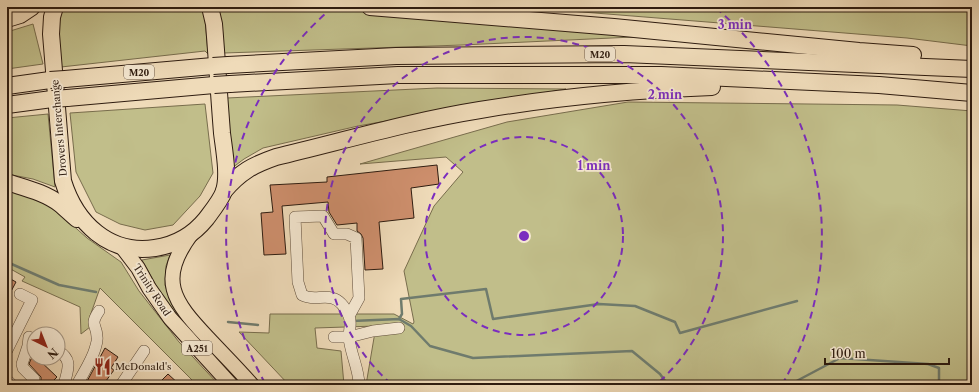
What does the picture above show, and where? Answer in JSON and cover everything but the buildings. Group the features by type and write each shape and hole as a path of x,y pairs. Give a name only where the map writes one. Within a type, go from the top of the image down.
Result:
{"highway":[{"path":"7,19 20,15 32,7"},
{"name":"Drovers Interchange","path":"55,7 52,17 51,34 63,181 67,194 88,226 109,241 122,247 135,250 164,247 175,243 192,233 211,212 224,191 225,162 214,24 210,7"},
{"path":"370,7 614,27 859,52 949,58 972,62"},
{"name":"M20","path":"7,86 58,80 220,66 396,56 624,54 972,69"},
{"name":"M20","path":"7,105 222,85 398,75 661,75 879,85 972,93"},
{"name":"M20","path":"224,191 234,179 244,171 260,162 383,130 479,110 577,97 678,88 788,82"},
{"path":"7,182 38,192 48,197 59,203 77,219 88,226"}],"main road":[{"name":"Trinity Road","path":"192,233 176,258 173,287 177,299 193,321 252,385"},
{"name":"Trinity Road","path":"122,247 138,268 149,288 170,318 231,385"}],"street":[{"path":"334,336 350,326 359,298 356,238 347,234 334,234 323,216 295,217 298,282 302,296 307,298 332,298 340,302 350,326 359,385"},
{"path":"7,350 32,300 20,294"},
{"path":"77,385 91,361 95,349 98,336 94,325 99,310"},
{"path":"350,326 373,331 398,328"},
{"path":"17,330 26,335"},
{"path":"121,385 144,351"},
{"path":"26,352 22,364 23,368 34,379"},
{"path":"64,385 69,366 66,358"},
{"path":"7,380 12,385"}],"shaded area":[{"path":"62,7 204,7 208,54 205,51 61,67 59,29"},
{"path":"217,7 330,7 440,19 539,26 633,37 462,45 224,53"},
{"path":"520,7 972,7 972,46 907,38"},
{"path":"33,24 43,64 7,69 7,32"},
{"path":"437,88 566,89 358,126 263,148 232,168 227,98"},
{"path":"628,102 897,105 972,111 972,385 366,385 376,326 315,328 317,348 341,351 344,385 289,385 239,332 269,333 270,314 394,314 413,324 414,322 404,271 434,206 463,172 446,157 360,164 507,122"},
{"path":"205,104 213,173 200,196 173,225 145,230 120,224 96,212 76,172 70,113"},
{"path":"48,114 55,187 33,179 7,174 7,118"},
{"path":"7,189 50,205 87,238 121,262 139,291 179,342 219,385 197,385 100,288 90,316 90,327 81,334 80,307 22,281 25,277 7,267"},
{"path":"170,255 166,266 165,285 173,307 244,385 238,385 182,324 164,300 142,260"}],"waterway":[{"path":"7,262 59,285 96,292"},
{"path":"399,319 402,314 401,299 486,289 493,319 599,304 635,306 675,322 680,333 797,301"},
{"path":"352,321 399,319 411,326 430,346 473,358 632,351 660,374 668,385"},
{"path":"228,322 258,325"},
{"path":"789,385 840,358 928,364 939,368 940,385"}],"place":[{"name":"McDonald's","path":"102,366"}]}
